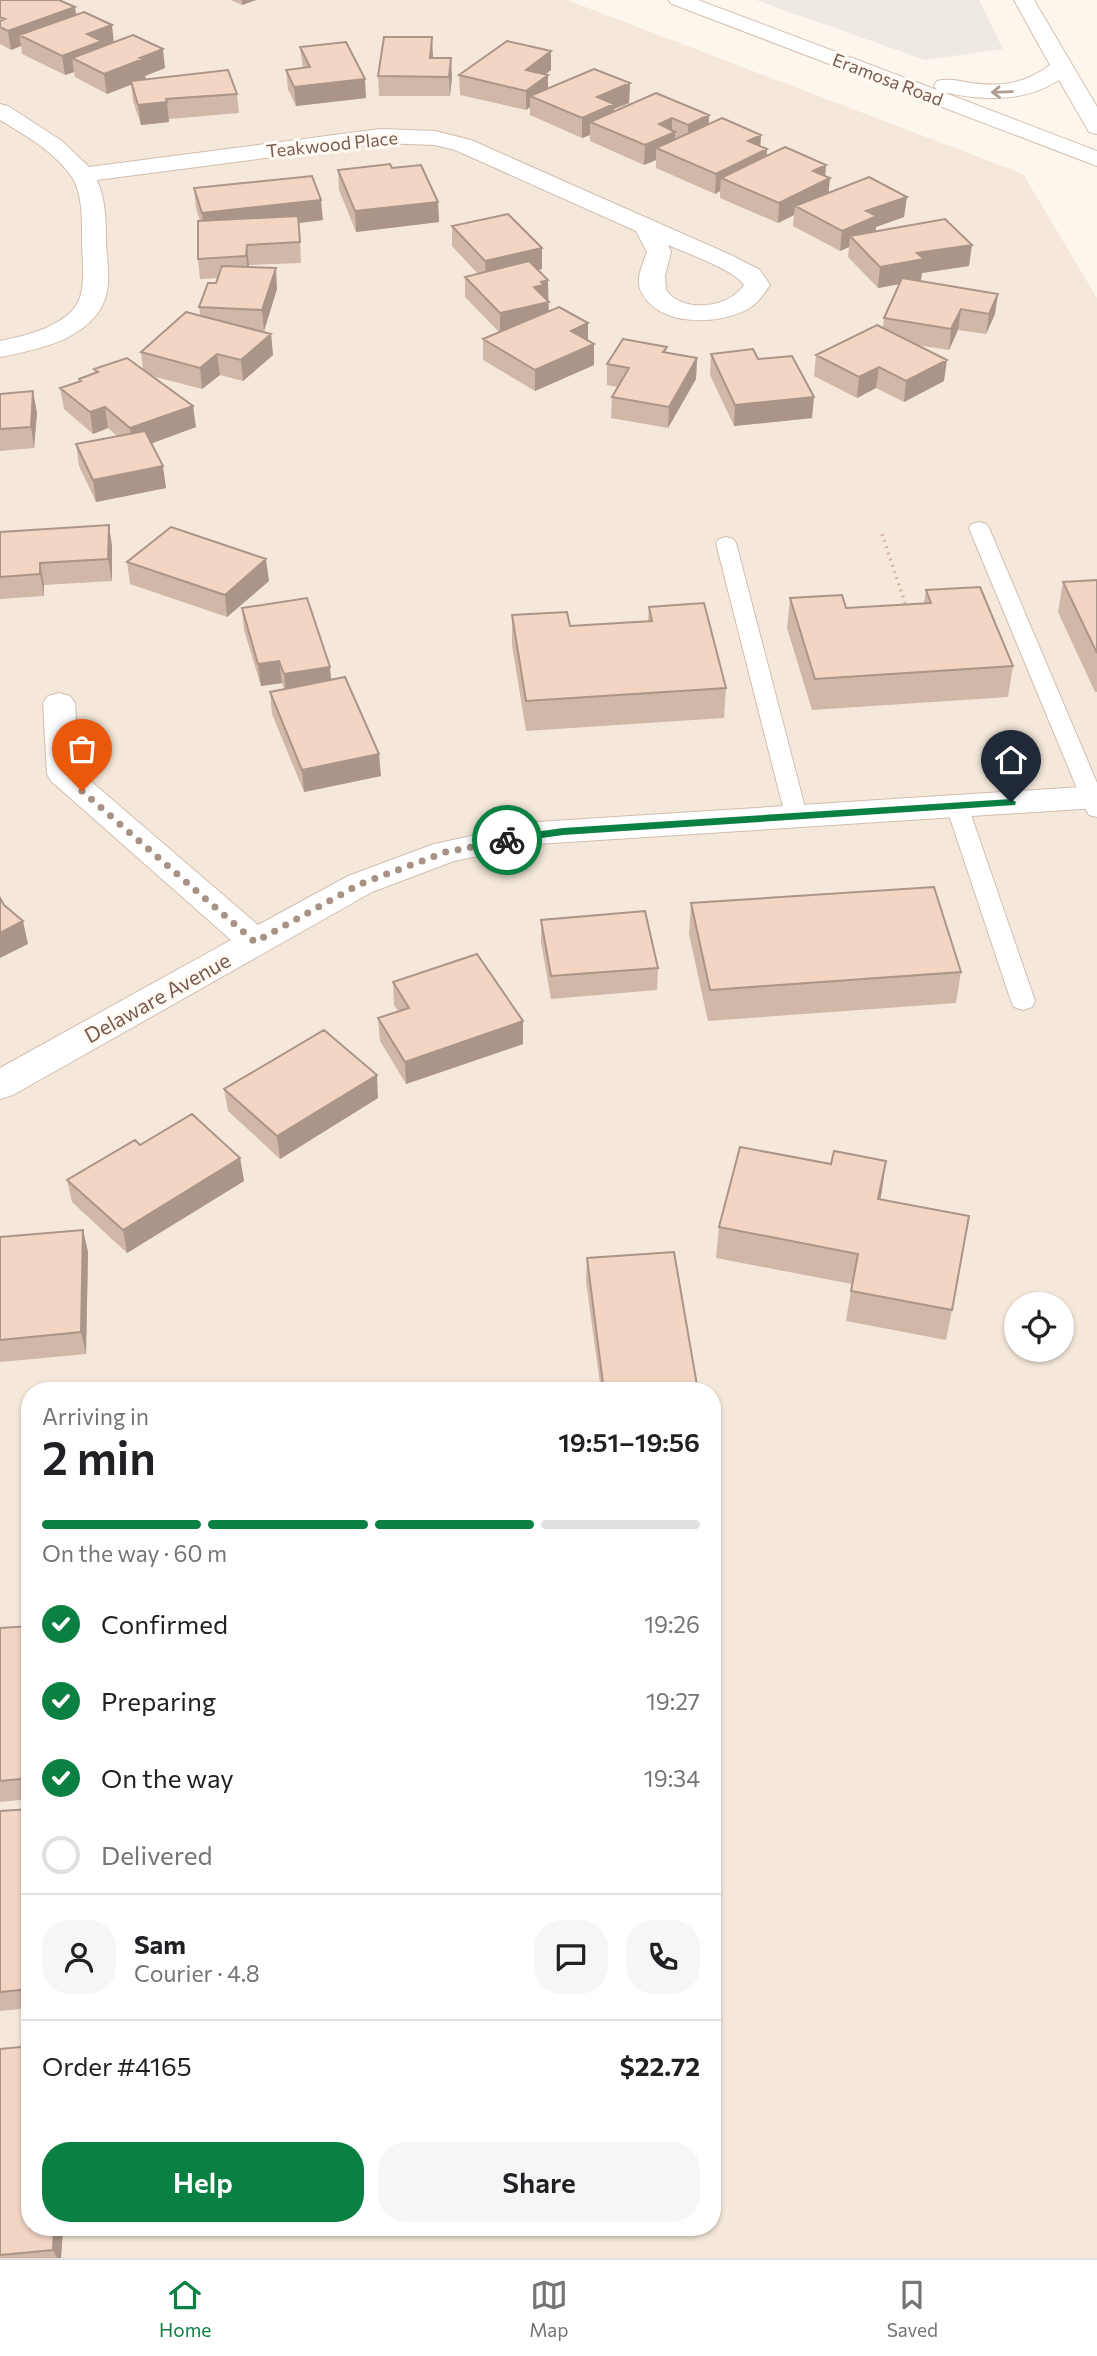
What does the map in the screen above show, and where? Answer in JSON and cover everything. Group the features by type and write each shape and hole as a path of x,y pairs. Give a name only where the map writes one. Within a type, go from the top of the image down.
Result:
{"street":[{"name":"Eramosa Road","path":"679,0 1097,159"},
{"path":"1024,0 1097,127"},
{"path":"864,69 985,92 1015,91 1045,82 1063,66"},
{"path":"0,111 36,131 83,175 95,214 92,299 79,318 52,334 0,349"},
{"name":"Teakwood Place","path":"83,175 380,136 435,138 463,145 751,275 757,285 753,295 741,305 707,313 688,311 664,303 654,292 652,279 659,252 647,229"},
{"path":"59,703 63,774 255,942"},
{"name":"Delaware Avenue","path":"0,1085 360,884 446,852 537,834 796,815 1095,801"}],"lane":[{"path":"979,528 1095,801"},
{"path":"726,543 796,815"},
{"path":"957,806 1023,1000"}],"path":[{"path":"882,534 910,618"}],"shaded area":[{"path":"0,0 567,0 1023,174 1097,298 1097,2258 0,2258"},
{"path":"756,0 979,0 1003,49 925,60"}],"building":[{"path":"1,0 59,0 75,7 8,31 0,27 0,21 5,19 0,17"},
{"path":"84,12 112,25 87,34 102,41 62,56 19,35"},
{"path":"133,35 163,49 104,74 72,58"},
{"path":"384,37 432,37 430,58 451,58 449,77 378,76"},
{"path":"507,41 551,51 526,70 548,75 526,91 459,75"},
{"path":"346,42 365,79 294,87 286,70 310,67 300,47"},
{"path":"594,69 630,83 597,97 614,104 582,118 530,96"},
{"path":"228,70 237,94 166,99 167,102 138,105 131,81"},
{"path":"656,93 709,115 688,125 672,118 659,124 675,132 645,145 590,122"},
{"path":"722,118 761,135 748,141 767,149 716,174 656,148"},
{"path":"785,147 826,165 813,171 830,178 779,203 721,178"},
{"path":"390,164 392,168 421,165 438,202 355,211 338,170"},
{"path":"312,176 321,200 202,213 194,188"},
{"path":"869,177 907,197 866,211 877,216 842,231 795,206"},
{"path":"508,214 542,248 485,261 452,226"},
{"path":"298,216 300,242 247,245 246,256 198,259 198,221"},
{"path":"945,219 972,245 917,253 924,259 880,267 850,236"},
{"path":"529,261 548,280 541,282 544,285 534,287 549,302 500,313 465,277"},
{"path":"222,266 276,268 262,310 199,307 208,283 216,283"},
{"path":"902,278 998,294 989,314 961,309 951,329 884,318"},
{"path":"559,307 588,323 571,331 594,344 535,370 483,339"},
{"path":"186,312 271,334 241,360 217,354 200,368 141,352"},
{"path":"877,325 947,360 906,381 879,367 859,377 816,355"},
{"path":"623,339 667,347 663,352 697,358 669,407 612,397 629,368 607,364"},
{"path":"753,349 758,359 792,356 814,397 735,405 711,354"},
{"path":"127,358 193,406 130,428 105,407 90,412 60,388 98,372 94,369"},
{"path":"33,391 31,427 0,429 0,394"},
{"path":"145,431 163,466 93,480 76,444"},
{"path":"109,525 108,559 40,563 40,574 0,577 0,532"},
{"path":"171,527 266,559 225,595 127,562"},
{"path":"1097,580 1097,653 1063,582"},
{"path":"980,587 1013,666 815,679 790,598 842,595 846,608 931,603 926,590"},
{"path":"307,598 330,667 284,674 279,661 258,664 242,608"},
{"path":"704,603 726,688 526,701 512,615 567,612 570,626 652,621 649,607"},
{"path":"345,677 379,754 302,770 270,692"},
{"path":"934,887 961,972 710,990 691,903"},
{"path":"0,898 4,905 23,921 0,933"},
{"path":"645,911 658,968 551,976 541,920"},
{"path":"477,954 523,1021 405,1062 378,1018 409,1008 393,982"},
{"path":"324,1030 377,1075 277,1136 224,1089"},
{"path":"192,1114 240,1158 123,1230 67,1180 135,1140 140,1145"},
{"path":"740,1147 831,1164 834,1151 886,1161 878,1199 969,1216 952,1310 851,1291 858,1254 719,1227"},
{"path":"83,1230 81,1332 0,1340 0,1237"},
{"path":"674,1252 696,1382 603,1382 587,1258"},
{"path":"21,1627 21,1779 0,1781 0,1628"},
{"path":"21,1810 21,1990 0,1992 0,1811"},
{"path":"21,2047 21,2236 54,2236 53,2250 0,2255 0,2049"}],"way so far":[{"path":"82,791 255,942 360,884 446,852 507,840"}],"route":[{"path":"507,840 563,832 1011,802"}]}
